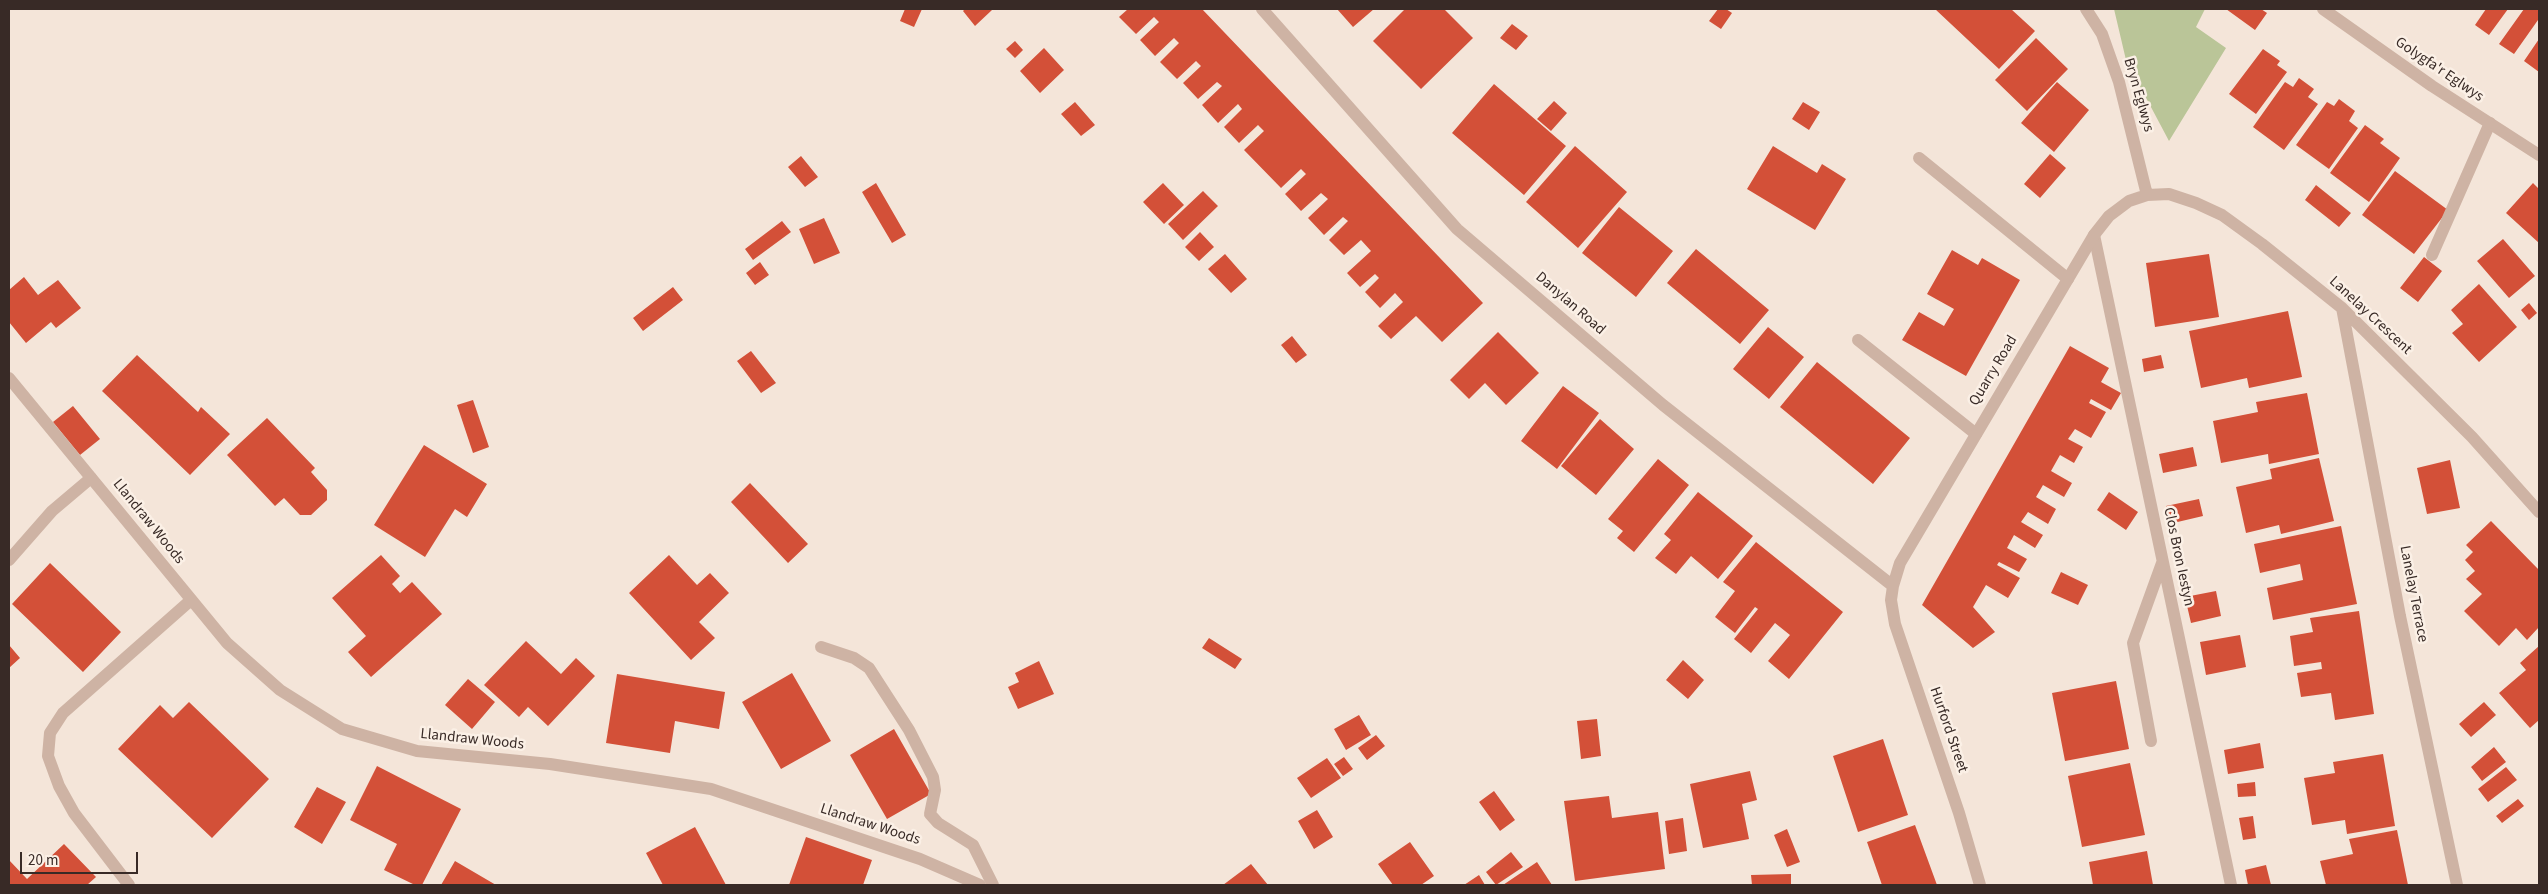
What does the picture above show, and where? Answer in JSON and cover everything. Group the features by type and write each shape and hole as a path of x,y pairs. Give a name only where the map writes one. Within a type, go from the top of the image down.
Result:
{"street":[{"name":"Danylan Road","path":"1262,9 1457,229 1663,405 1893,586"},
{"name":"Bryn Eglwys","path":"2086,9 2102,34 2119,82 2147,195"},
{"name":"Golygfa'r Eglwys","path":"2323,9 2432,86 2539,155"},
{"path":"2432,255 2490,123"},
{"path":"1919,158 2068,279"},
{"name":"Lanelay Crescent","path":"2147,195 2169,194 2196,203 2222,215 2262,244 2342,308 2472,437 2539,512"},
{"name":"Quarry Road","path":"1893,586 1900,563 2094,235 2109,216 2129,201 2147,195"},
{"name":"Clos Bron Iestyn","path":"2094,235 2231,885"},
{"name":"Lanelay Terrace","path":"2342,308 2400,616 2457,885"},
{"path":"1858,340 1976,434"},
{"name":"Llandraw Woods","path":"9,378 227,643 280,690 342,729 417,751 550,764 711,789 920,859 980,885"},
{"path":"9,560 52,511 91,478"},
{"path":"2151,741 2133,643 2162,562"},
{"name":"Hurford Street","path":"1893,586 1891,600 1895,624 1956,804 1980,885"},
{"path":"129,885 74,813 59,786 48,756 50,733 63,713 192,600"},
{"path":"821,647 854,658 869,668 909,730 933,778 935,790 930,814 938,823 973,845 993,885"}],"green space":[{"path":"2114,9 2205,9 2196,27 2226,48 2169,141 2126,60"}],"building":[{"path":"905,9 922,9 914,27 900,21"},
{"path":"965,9 992,10 975,26 963,11"},
{"path":"1128,9 1202,9 1483,303 1442,342 1416,316 1391,339 1378,326 1403,302 1395,293 1380,308 1365,292 1379,278 1375,274 1360,287 1347,273 1371,251 1361,240 1344,255 1329,240 1348,221 1343,217 1324,235 1308,218 1328,199 1321,193 1301,211 1285,194 1306,174 1301,169 1281,188 1244,150 1264,131 1258,125 1239,143 1224,127 1242,109 1238,104 1218,123 1202,105 1222,86 1217,82 1198,99 1183,83 1201,66 1196,61 1177,79 1160,62 1179,43 1174,38 1155,56 1140,40 1159,22 1154,17 1136,34 1119,17"},
{"path":"1337,9 1374,9 1353,27"},
{"path":"1405,9 1444,9 1473,38 1421,89 1373,41"},
{"path":"1718,9 1726,9 1732,13 1721,29 1709,21"},
{"path":"1935,9 2011,9 2035,31 1999,69"},
{"path":"2226,9 2261,9 2267,13 2255,30"},
{"path":"2486,9 2508,9 2489,35 2475,25"},
{"path":"2524,9 2539,9 2539,21 2514,54 2499,44"},
{"path":"1512,24 1528,36 1516,50 1500,38"},
{"path":"2036,38 2068,69 2027,111 1995,80"},
{"path":"2539,39 2539,72 2524,61"},
{"path":"1015,41 1023,50 1015,58 1006,49"},
{"path":"1044,48 1064,70 1040,93 1020,71"},
{"path":"2263,49 2280,61 2277,65 2287,72 2256,114 2229,94"},
{"path":"2299,78 2314,89 2308,97 2318,104 2284,150 2253,127 2285,82 2293,87"},
{"path":"2057,82 2089,110 2054,152 2021,123"},
{"path":"1494,84 1566,146 1524,195 1452,133"},
{"path":"2339,99 2355,111 2349,121 2358,128 2329,169 2296,145 2327,102 2334,106"},
{"path":"1554,101 1567,113 1551,131 1537,119"},
{"path":"1075,102 1095,125 1081,136 1061,114"},
{"path":"1803,102 1820,112 1809,130 1792,119"},
{"path":"2365,125 2384,139 2380,143 2400,158 2369,202 2330,173"},
{"path":"1575,146 1627,192 1578,248 1526,202"},
{"path":"1773,146 1817,173 1822,164 1846,179 1815,230 1747,189"},
{"path":"2050,154 2066,168 2040,198 2024,184"},
{"path":"801,156 818,177 805,187 788,167"},
{"path":"2395,171 2448,210 2414,254 2362,215"},
{"path":"876,183 906,235 892,243 862,192"},
{"path":"1163,183 1184,205 1164,224 1143,202"},
{"path":"2533,183 2539,189 2539,243 2506,213"},
{"path":"2316,185 2351,213 2339,227 2305,200"},
{"path":"1203,191 1218,206 1183,240 1168,224"},
{"path":"1619,207 1673,251 1636,297 1582,253"},
{"path":"824,218 840,253 814,264 799,229"},
{"path":"782,221 791,232 753,260 745,249"},
{"path":"1200,232 1214,247 1199,261 1185,247"},
{"path":"2503,239 2535,276 2509,298 2477,261"},
{"path":"1696,249 1769,310 1740,344 1667,283"},
{"path":"1952,250 1978,265 1982,258 2020,280 1966,376 1902,340 1919,312 1944,326 1954,309 1927,294"},
{"path":"1225,254 1247,279 1231,293 1208,269"},
{"path":"2209,254 2219,317 2155,327 2146,263"},
{"path":"2424,257 2442,271 2418,302 2400,288"},
{"path":"760,262 769,275 755,285 746,273"},
{"path":"24,277 38,295 58,280 81,308 56,328 51,322 26,343 9,322 9,290"},
{"path":"2479,284 2517,327 2479,362 2452,333 2463,324 2451,310"},
{"path":"673,287 683,300 643,331 633,318"},
{"path":"2529,303 2537,313 2529,320 2521,310"},
{"path":"2288,311 2302,377 2249,388 2247,378 2201,388 2189,331"},
{"path":"1768,327 1804,357 1769,399 1733,369"},
{"path":"1498,332 1539,373 1506,405 1485,383 1469,399 1450,380"},
{"path":"1292,336 1307,355 1296,363 1281,345"},
{"path":"2070,346 2109,368 2101,382 2121,393 2111,410 2091,399 2089,403 2106,412 2091,438 2075,429 2068,439 2083,447 2074,463 2060,455 2051,471 2072,483 2064,497 2043,485 2036,497 2056,509 2048,524 2028,512 2021,522 2043,535 2035,548 2014,535 2007,548 2027,559 2019,572 1999,562 1997,565 2020,578 2008,598 1986,585 1973,607 1995,632 1973,648 1922,605"},
{"path":"751,351 776,383 761,393 737,361"},
{"path":"137,355 198,412 201,407 230,434 190,475 102,391"},
{"path":"2161,355 2164,368 2144,372 2142,359"},
{"path":"1817,362 1910,438 1873,484 1780,407"},
{"path":"1563,386 1599,413 1557,469 1521,441"},
{"path":"2307,393 2319,454 2269,464 2268,454 2221,463 2213,421 2258,412 2256,402"},
{"path":"473,400 489,447 473,453 457,405"},
{"path":"73,406 100,439 80,455 53,422"},
{"path":"267,418 315,468 311,472 327,490 327,500 311,515 300,515 284,498 275,506 227,455"},
{"path":"1600,419 1634,449 1596,495 1561,466"},
{"path":"424,445 487,484 467,517 455,509 425,557 374,525"},
{"path":"2193,447 2197,466 2163,473 2159,454"},
{"path":"2319,458 2334,521 2281,534 2279,525 2246,533 2236,487 2272,479 2270,469"},
{"path":"1658,459 1689,485 1634,552 1617,538 1623,531 1608,519"},
{"path":"2450,460 2460,508 2427,514 2417,468"},
{"path":"750,483 808,544 788,563 731,502"},
{"path":"1698,492 1753,536 1718,579 1691,556 1676,574 1655,558 1671,540 1664,534"},
{"path":"2109,492 2138,512 2126,530 2097,510"},
{"path":"2199,499 2203,516 2169,524 2166,506"},
{"path":"2491,521 2539,570 2539,627 2527,640 2516,628 2499,646 2464,611 2482,594 2466,579 2475,571 2465,560 2473,552 2466,545"},
{"path":"2341,526 2357,604 2273,620 2267,588 2303,580 2300,564 2260,573 2254,544"},
{"path":"1756,542 1843,612 1789,679 1768,661 1790,635 1775,623 1751,653 1734,639 1758,609 1755,607 1735,633 1715,617 1735,591 1723,582"},
{"path":"381,555 400,576 392,584 400,593 412,582 442,614 371,677 348,652 366,636 332,598"},
{"path":"669,555 697,585 710,573 729,593 699,622 715,638 691,660 629,593"},
{"path":"50,563 121,632 83,672 12,604"},
{"path":"2061,572 2088,585 2078,605 2051,593"},
{"path":"2216,591 2221,616 2191,623 2185,597"},
{"path":"2359,611 2374,714 2335,720 2331,693 2301,697 2297,673 2322,669 2321,662 2294,666 2290,636 2313,632 2310,618"},
{"path":"2240,635 2246,667 2206,675 2200,642"},
{"path":"1209,638 1242,659 1235,669 1202,648"},
{"path":"526,641 561,674 576,658 595,676 548,726 528,707 519,717 484,685"},
{"path":"9,645 20,658 9,668"},
{"path":"2539,646 2539,720 2530,728 2499,693 2526,670 2520,663"},
{"path":"1683,660 1704,680 1688,699 1666,680"},
{"path":"1039,661 1054,694 1018,709 1008,687 1019,682 1015,673"},
{"path":"792,673 831,741 781,769 742,702"},
{"path":"617,674 725,692 719,729 675,721 670,753 606,743"},
{"path":"468,679 495,702 472,729 445,705"},
{"path":"2116,681 2129,749 2065,761 2052,693"},
{"path":"189,702 269,779 212,838 118,749 160,705 173,718"},
{"path":"2484,702 2496,715 2471,737 2459,724"},
{"path":"1359,715 1371,735 1346,750 1334,729"},
{"path":"1597,719 1601,756 1581,759 1577,721"},
{"path":"894,729 931,794 887,819 850,755"},
{"path":"1376,735 1385,746 1367,760 1358,748"},
{"path":"1883,739 1908,815 1858,832 1833,756"},
{"path":"2260,743 2264,768 2228,774 2224,750"},
{"path":"2494,747 2506,762 2482,781 2471,767"},
{"path":"2383,754 2395,826 2347,834 2345,820 2312,825 2304,778 2335,773 2333,762"},
{"path":"1344,757 1353,769 1343,776 1334,764"},
{"path":"1327,758 1341,778 1311,798 1297,778"},
{"path":"2130,763 2145,835 2082,847 2068,776"},
{"path":"377,766 461,809 422,885 415,885 384,870 397,844 350,820"},
{"path":"2506,767 2517,780 2488,802 2478,789"},
{"path":"1750,771 1757,800 1742,804 1749,839 1703,848 1690,784"},
{"path":"2255,782 2256,796 2238,797 2237,784"},
{"path":"317,787 346,802 322,844 294,827"},
{"path":"1494,791 1515,820 1500,831 1479,802"},
{"path":"1609,796 1612,818 1658,812 1665,869 1575,881 1564,801"},
{"path":"2518,799 2524,806 2502,823 2496,816"},
{"path":"1317,810 1333,837 1314,849 1298,821"},
{"path":"2253,816 2256,838 2243,840 2239,818"},
{"path":"1683,818 1687,851 1669,854 1665,821"},
{"path":"1915,825 1937,885 1882,885 1867,842"},
{"path":"695,827 726,885 663,885 646,853"},
{"path":"1787,829 1800,862 1787,867 1774,835"},
{"path":"2397,830 2408,885 2326,885 2320,861 2353,854 2349,839"},
{"path":"806,837 872,860 863,885 789,885"},
{"path":"1410,842 1434,876 1421,885 1393,885 1378,864"},
{"path":"64,844 96,877 87,885 9,885 9,860 27,879"},
{"path":"2147,851 2153,885 2093,885 2089,862"},
{"path":"1511,852 1523,867 1496,885 1486,872"},
{"path":"455,861 496,885 441,885"},
{"path":"1537,862 1552,885 1503,885"},
{"path":"1251,864 1268,885 1223,885"},
{"path":"2266,865 2271,885 2248,885 2245,870"},
{"path":"1791,874 1791,885 1752,885 1751,875"},
{"path":"1479,875 1485,885 1464,885"}]}
